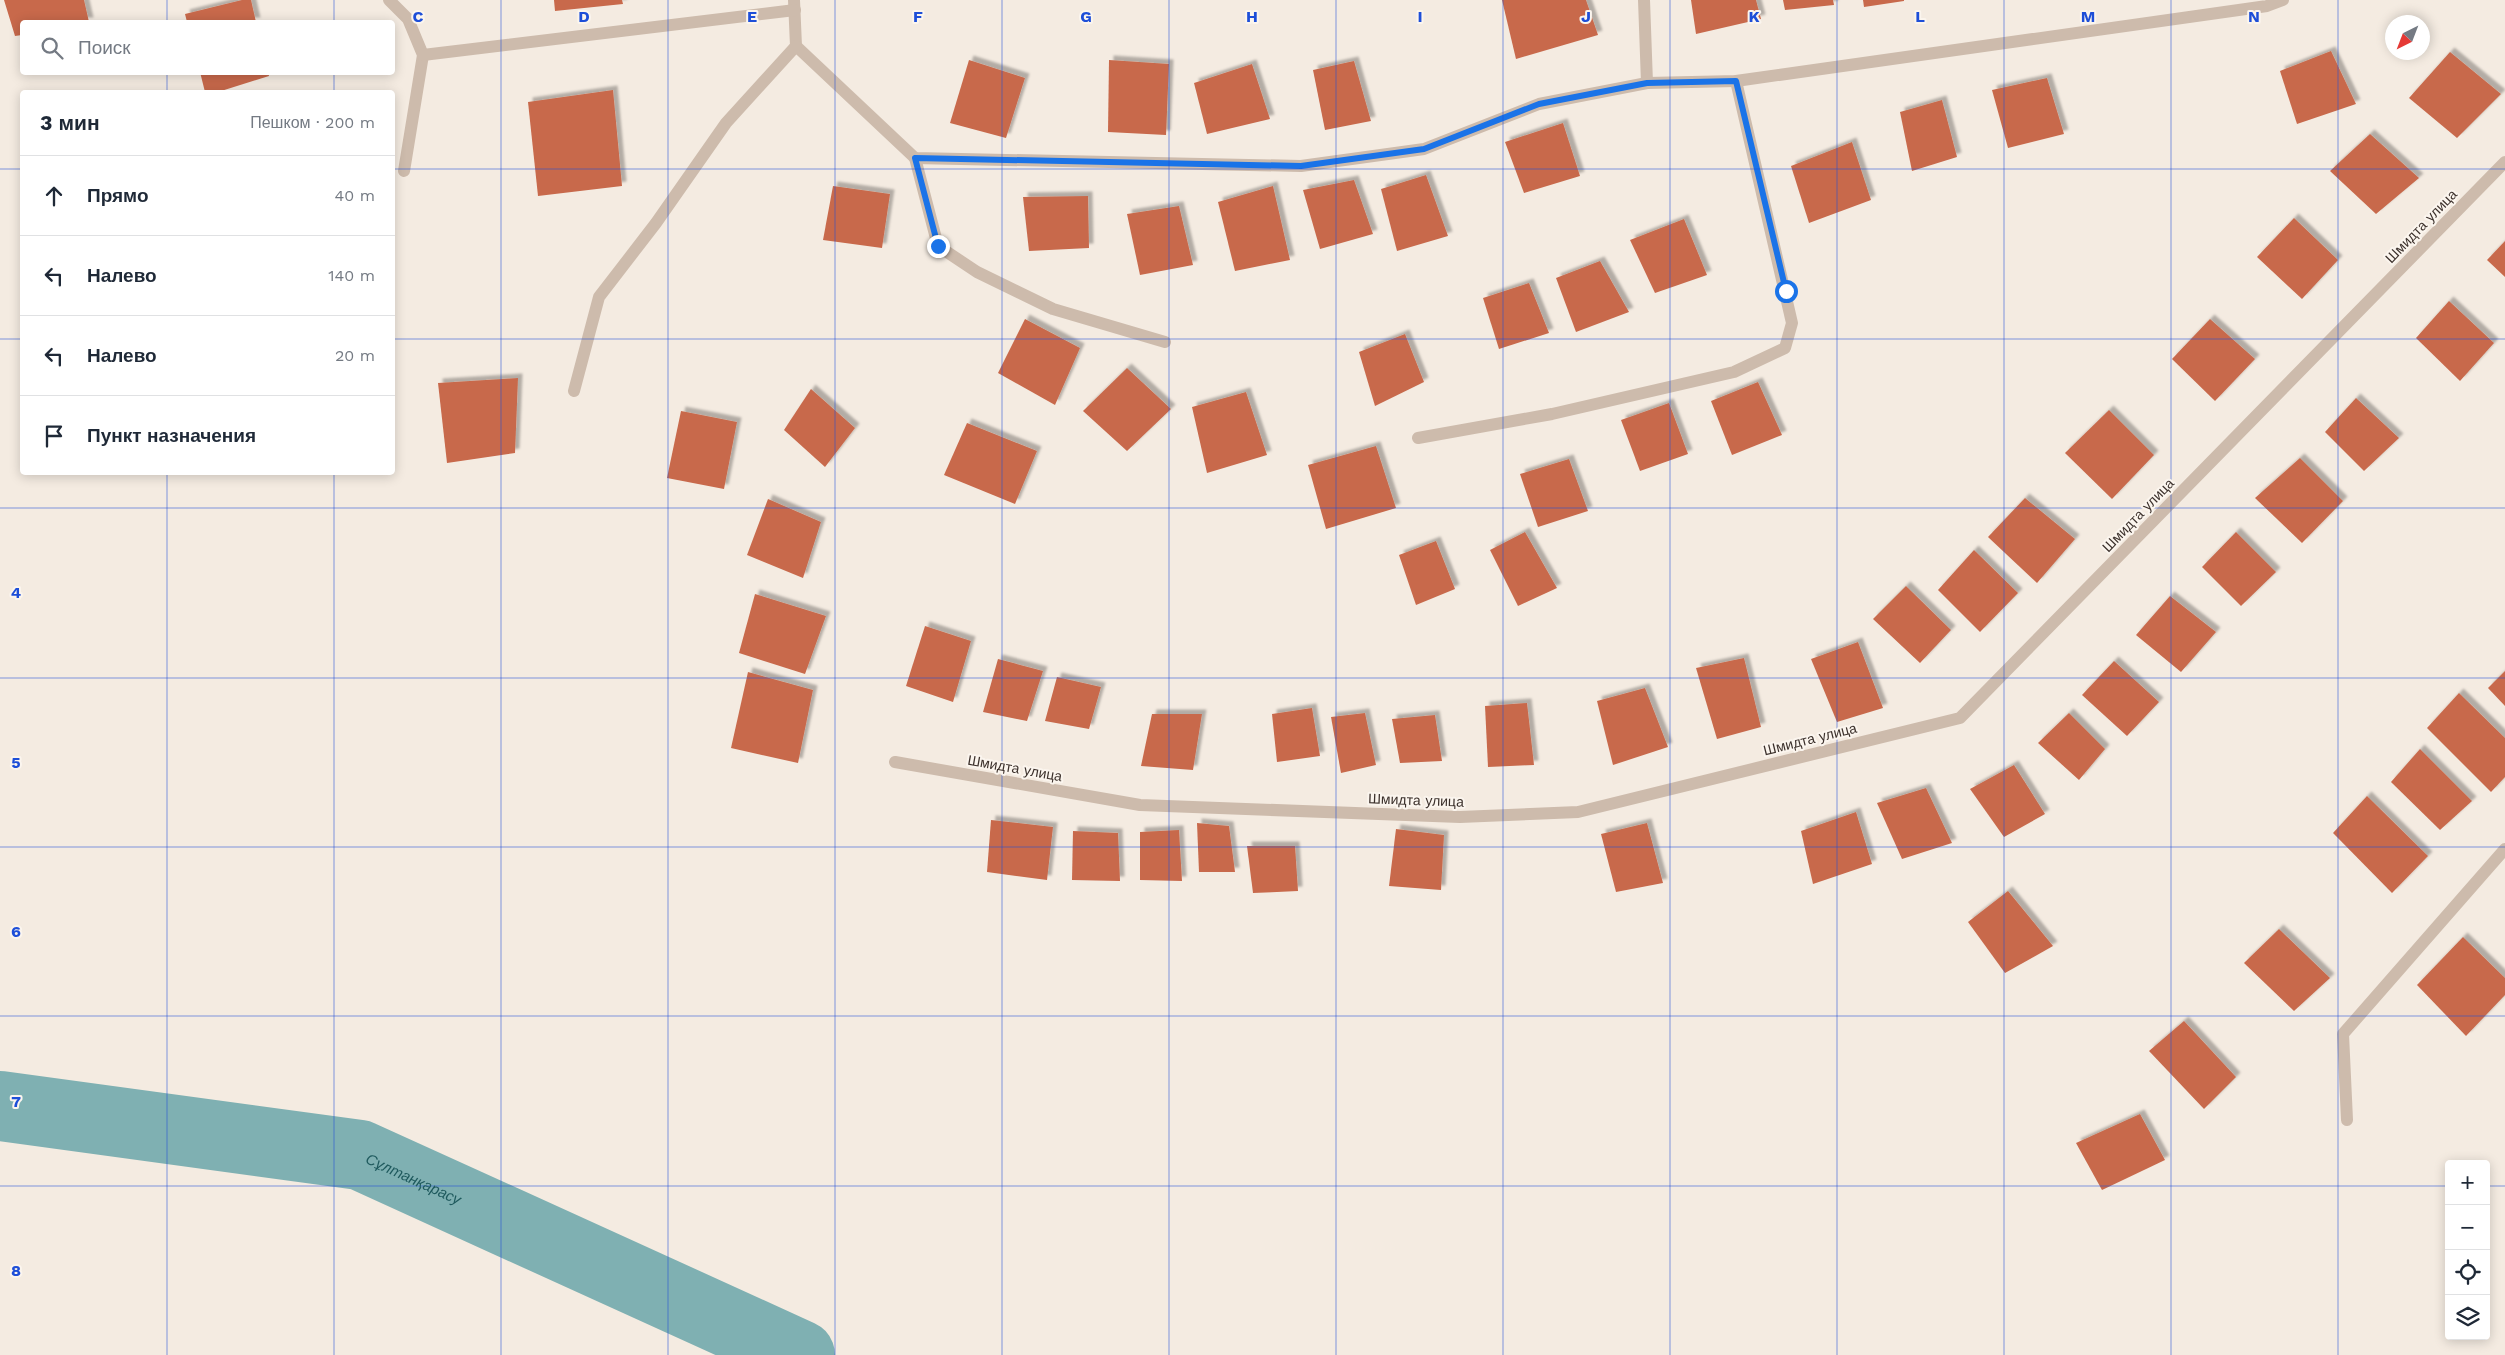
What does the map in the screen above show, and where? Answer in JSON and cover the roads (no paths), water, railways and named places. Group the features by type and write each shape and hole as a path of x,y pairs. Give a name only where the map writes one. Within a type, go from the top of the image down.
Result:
{"street":[{"path":"389,0 408,20 423,55 404,171"},
{"path":"1644,0 1647,83"},
{"path":"915,158 1301,166 1424,149 1539,104 1647,83 1736,81 2267,6 2283,0"},
{"path":"423,55 794,5 796,46 915,158 938,246 977,272 1053,309 1165,342"},
{"path":"574,391 599,297 656,223 726,123 796,46"},
{"path":"1418,438 1552,414 1734,372 1784,348 1792,323 1736,81"},
{"name":"Шмидта улица","path":"895,762 1140,805 1460,817 1578,812 1960,718 2505,162"},
{"path":"2347,1120 2343,1034 2505,850"}],"waterway":[{"name":"Сұлтанқарасу","path":"0,1106 360,1155 800,1355"}]}
